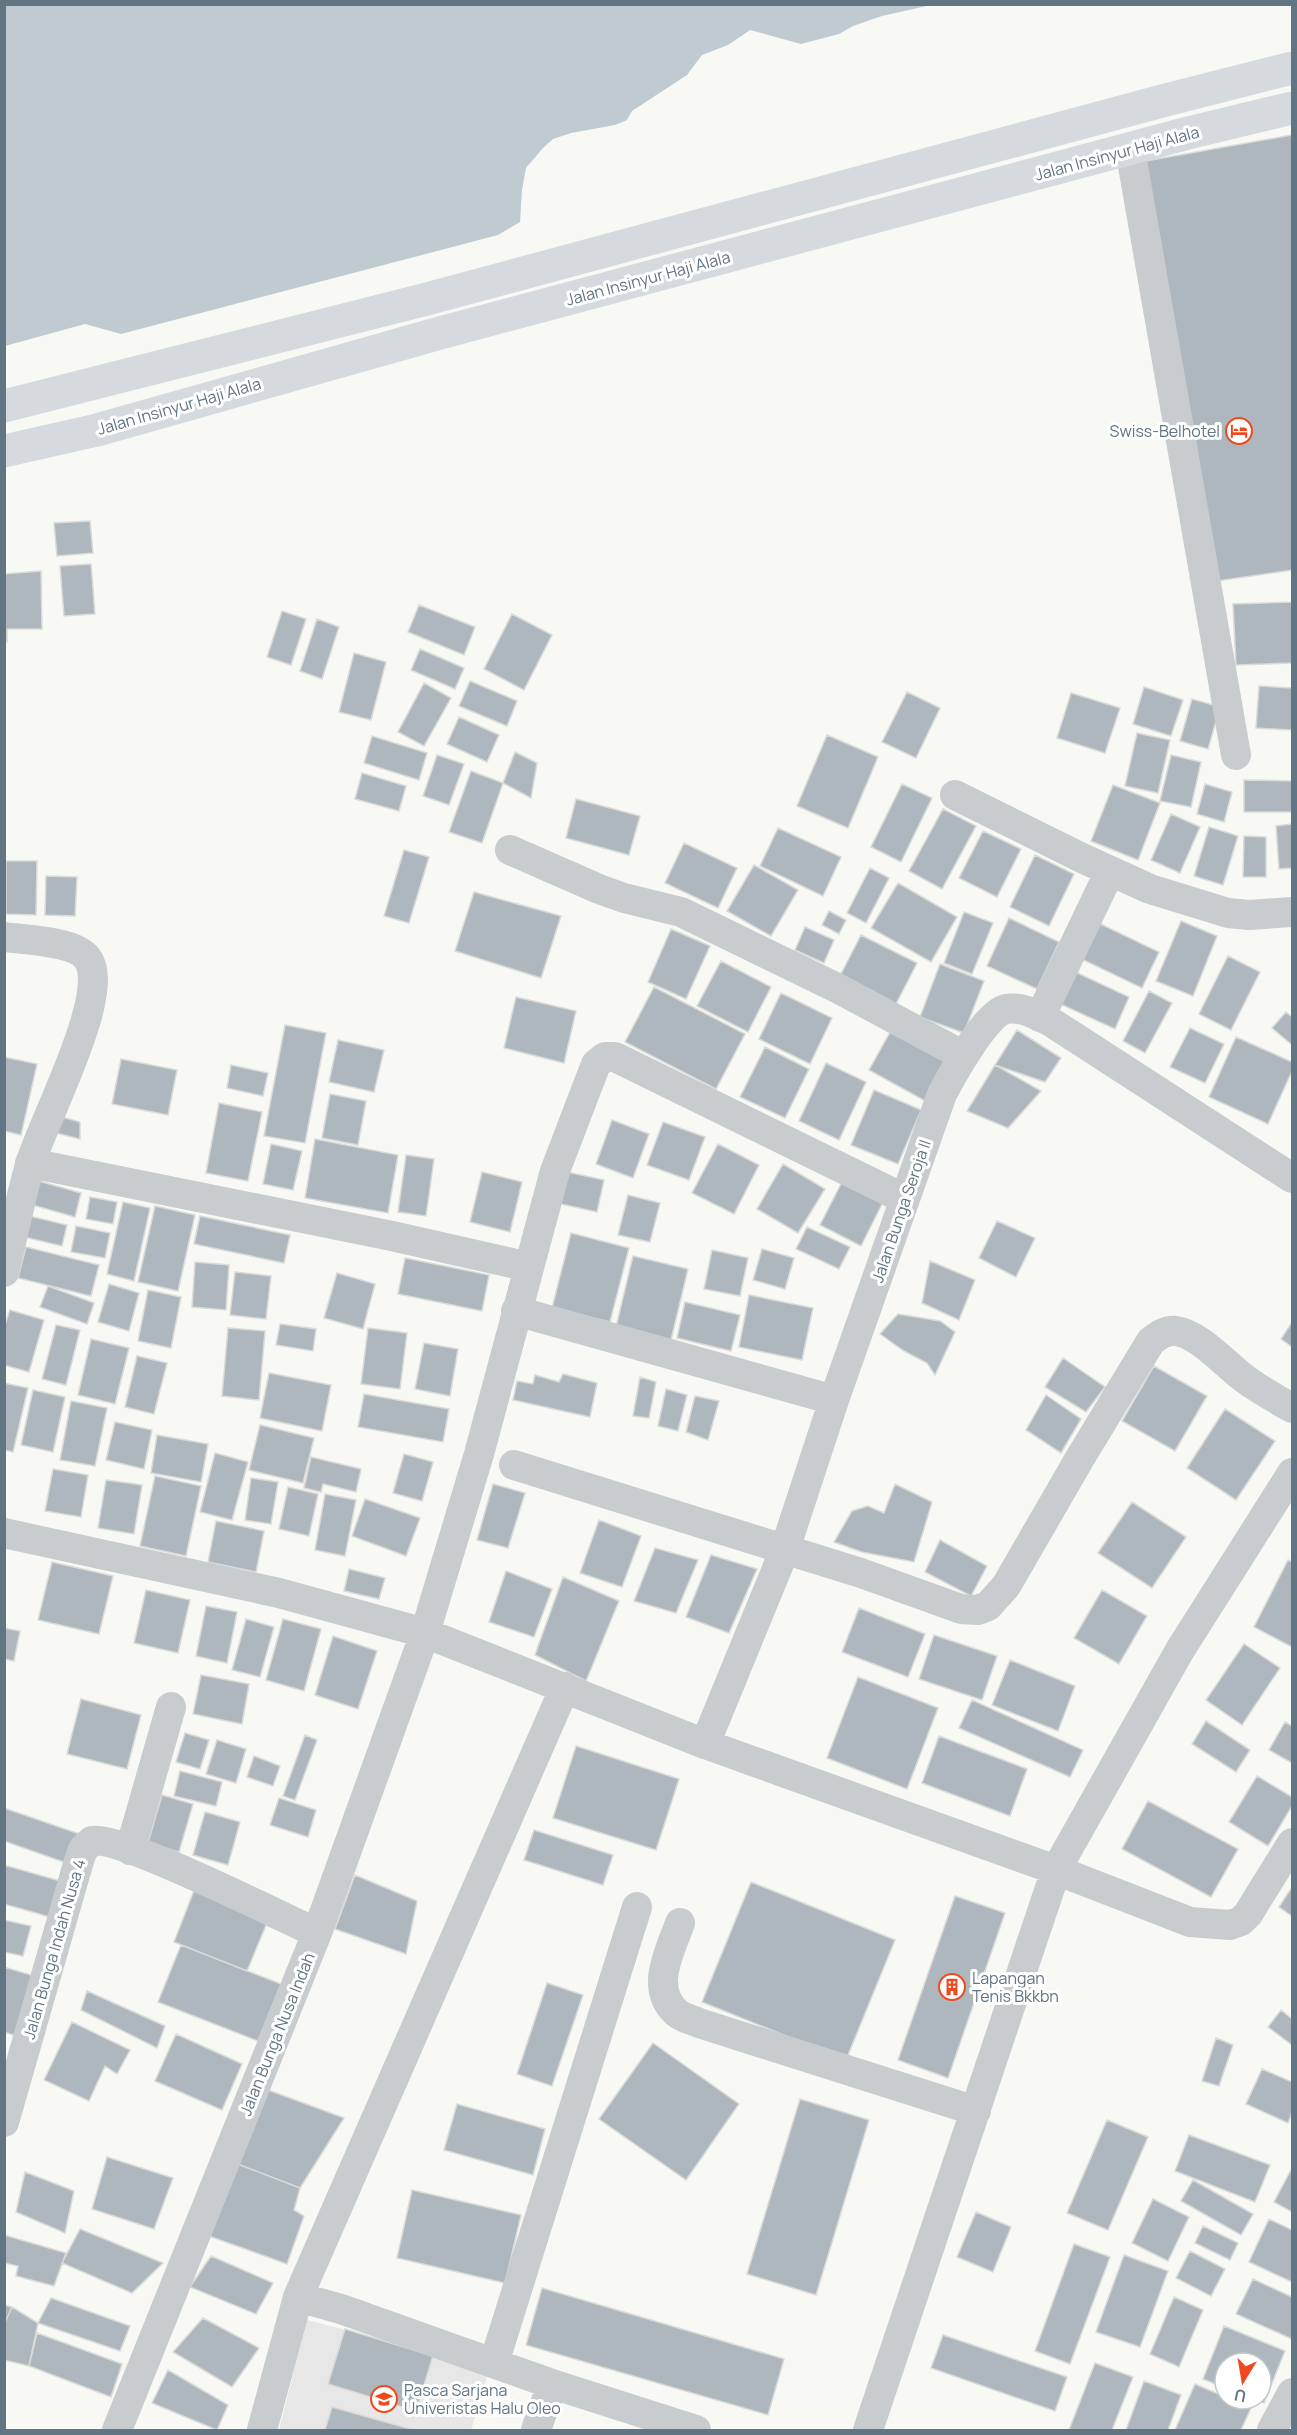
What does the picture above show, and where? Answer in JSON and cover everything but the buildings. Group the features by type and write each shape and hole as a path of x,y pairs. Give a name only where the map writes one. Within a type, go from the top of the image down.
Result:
{"main road":[{"path":"4,406 435,297 1162,101 1293,68"},
{"name":"Jalan Insinyur Haji Alala","path":"4,452 97,430 440,333 1130,149 1293,108"}],"street":[{"path":"1130,149 1236,755"},
{"path":"955,795 1150,889 1228,913 1249,915 1293,912"},
{"path":"510,850 599,889 624,898 681,912 839,989 964,1056"},
{"path":"1040,1017 1110,871"},
{"path":"4,938 81,951 89,960 93,988 85,1027 30,1163 4,1272"},
{"name":"Jalan Bunga Seroja II","path":"705,1744 785,1549 834,1400 942,1094 964,1056 991,1018 1003,1010 1022,1010 1040,1017 1293,1178"},
{"name":"Jalan Bunga Nusa Indah","path":"117,2430 317,1933 426,1633 479,1454 555,1171 592,1071 600,1059 609,1056 905,1199"},
{"path":"30,1163 392,1236 529,1267"},
{"path":"516,1311 834,1400"},
{"path":"514,1465 785,1549 962,1609 978,1610 988,1606 1006,1586 1151,1341 1163,1333 1173,1330 1183,1332 1201,1343 1245,1379 1293,1408"},
{"path":"868,2430 1056,1870 1180,1650 1293,1473"},
{"path":"4,1533 279,1593 426,1633 705,1744 1056,1870 1190,1922 1230,1925 1241,1921 1248,1914 1293,1843"},
{"path":"262,2430 298,2297 565,1687"},
{"path":"130,1850 171,1707"},
{"name":"Jalan Bunga Indah Nusa 4","path":"4,2122 10,2077 83,1849 96,1840 165,1863 317,1933"},
{"path":"494,2363 637,1907"},
{"path":"680,1923 663,1971 663,1988 667,2001 678,2014 699,2023 976,2111"},
{"path":"298,2297 340,2309 552,2384 696,2430"},
{"path":"536,2430 552,2384"},
{"path":"1272,2430 1293,2393"}],"shaded area":[{"path":"5,4 931,5 882,16 853,26 839,34 801,44 750,30 728,45 702,55 687,75 632,111 627,120 615,125 571,133 553,139 526,168 520,222 498,235 121,334 85,324 5,346"},
{"name":"Pasca Sarjana Univeristas Halu Oleo","path":"307,2320 490,2367 471,2430 279,2430"}],"place":[{"name":"Swiss-Belhotel","path":"1239,431"},
{"name":"Lapangan Tenis Bkkbn","path":"952,1987"},
{"name":"Pasca Sarjana Univeristas Halu Oleo","path":"384,2399"}]}
